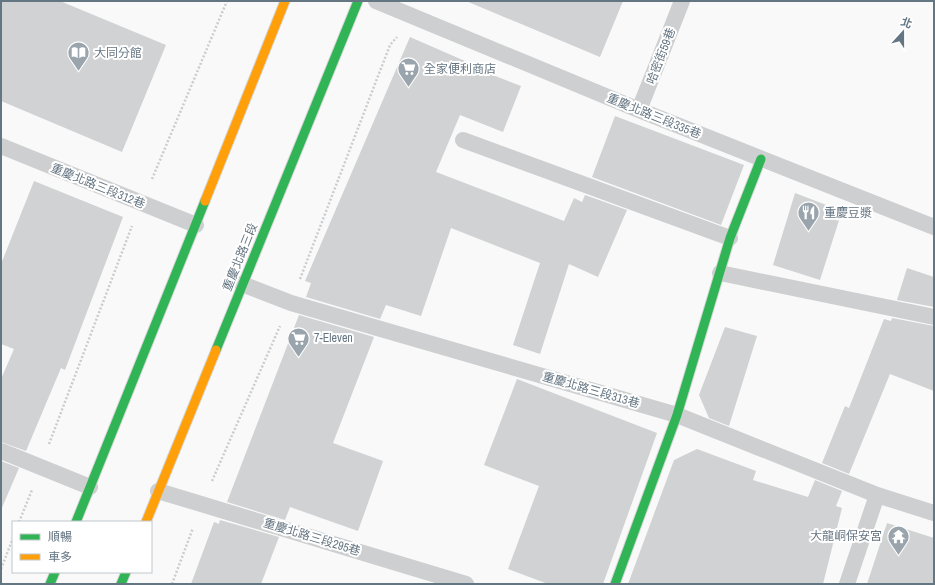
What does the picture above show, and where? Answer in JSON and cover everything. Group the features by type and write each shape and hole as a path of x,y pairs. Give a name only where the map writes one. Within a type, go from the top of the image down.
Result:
{"main road":[{"path":"76,521 285,1"},
{"name":"重慶北路三段","path":"146,521 358,1"},
{"path":"615,584 677,415 730,238 761,160"},
{"path":"50,584 55,573"},
{"path":"121,584 126,573"}],"lane":[{"name":"重慶北路三段335巷","path":"376,1 761,160 934,227"},
{"name":"哈密街59巷","path":"639,110 682,1"},
{"path":"463,140 730,238"},
{"name":"重慶北路三段312巷","path":"1,146 196,225"},
{"path":"720,273 934,317"},
{"name":"重慶北路三段313巷","path":"242,284 291,303 677,415 877,495 934,513"},
{"path":"1,451 90,487"},
{"name":"重慶北路三段295巷","path":"158,491 466,584"},
{"path":"847,584 877,495"}],"path":[{"path":"19,521 141,204 227,1"},
{"path":"1,568 12,540"}],"building":[{"name":"大同分館","path":"1,1 60,1 166,45 122,152 1,101"},
{"path":"466,1 623,1 600,57"},
{"path":"410,37 481,68 480,70 521,86 503,132 460,115 436,172 564,221 574,198 582,202 585,195 627,210 598,277 569,264 540,354 513,345 540,263 451,228 421,316 386,305 380,319 306,297 311,283 305,281"},
{"path":"615,116 744,165 721,225 592,177"},
{"path":"34,181 123,217 65,370 61,368 26,451 1,442 1,379 14,349 1,344 1,264"},
{"path":"795,193 842,211 820,280 773,265"},
{"path":"907,268 934,277 934,307 897,300"},
{"path":"299,315 374,337 333,443 383,461 358,531 290,507 285,520 227,502"},
{"path":"892,318 934,326 934,391 890,374 849,474 822,463 845,406 849,408 884,319 891,321"},
{"path":"725,327 757,336 729,426 709,418 699,395"},
{"path":"517,379 657,433 603,584 548,584 508,569 539,486 484,465"},
{"path":"697,449 756,471 753,480 808,497 815,480 842,491 836,506 842,508 823,584 628,584 674,460"},
{"path":"1,461 19,468 1,510"},
{"path":"220,520 279,537 261,584 191,584 214,522 219,524"},
{"name":"大龍峒保安宮","path":"887,523 934,538 934,584 867,584"}],"traffic: fast":[{"path":"216,350 358,1"},
{"path":"615,584 677,415 730,238 761,159"},
{"path":"76,521 205,201"},
{"path":"50,584 55,573"},
{"path":"121,584 126,573"}],"traffic: slow":[{"path":"205,201 285,1"},
{"path":"146,521 216,350"}],"place":[{"name":"大同分館","path":"78,72"},
{"name":"全家便利商店","path":"408,88"},
{"name":"重慶豆漿","path":"809,232"},
{"name":"7-Eleven","path":"299,358"},
{"name":"大龍峒保安宮","path":"898,556"}]}
